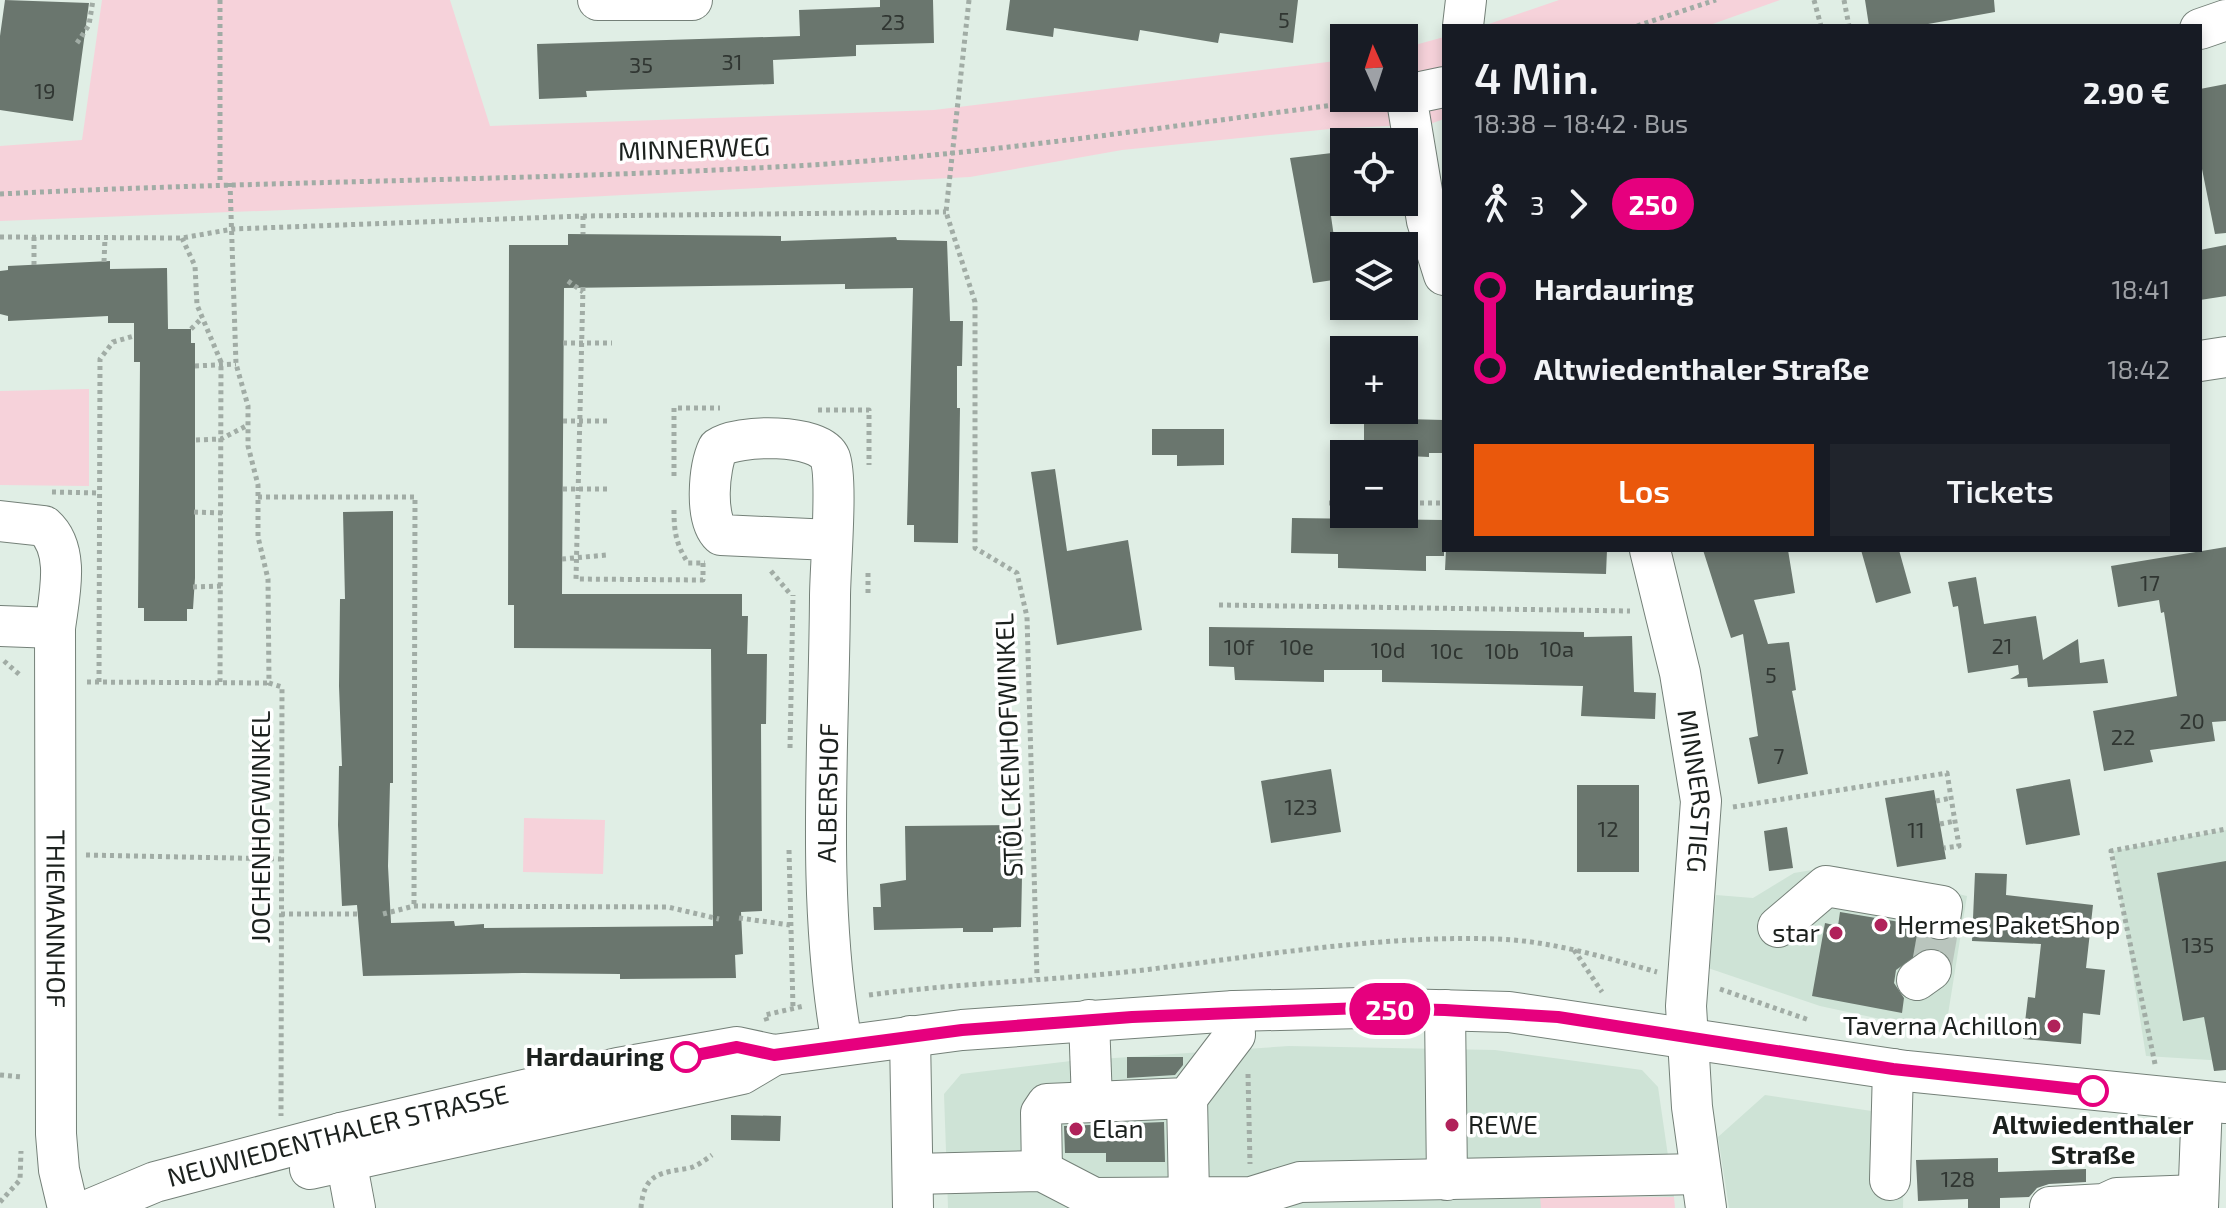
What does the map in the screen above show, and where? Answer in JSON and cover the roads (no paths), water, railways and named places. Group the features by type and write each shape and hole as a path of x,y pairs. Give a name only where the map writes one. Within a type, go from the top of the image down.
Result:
{"street":[{"path":"598,0 692,0"},
{"path":"1463,24 1466,0"},
{"path":"2202,28 2226,20"},
{"path":"1418,92 1442,87"},
{"path":"1400,112 1442,269"},
{"path":"2202,361 2226,357"},
{"name":"THIEMANNHOF","path":"0,521 32,522 44,526 59,545 60,581 55,628 56,1134 59,1170 68,1208"},
{"name":"ALBERSHOF","path":"831,540 827,922 834,1000 842,1044"},
{"name":"MINNERSTIEG","path":"1650,552 1693,739 1701,812 1688,980 1687,1036 1704,1191"},
{"path":"0,626 55,628"},
{"path":"1778,927 1826,886 1942,906 1940,919"},
{"path":"1445,1010 1447,1180"},
{"name":"NEUWIEDENTHALER STRASSE","path":"162,1208 344,1146 618,1068 737,1047 774,1055 910,1036 1089,1020 1235,1023 1445,1010 1509,1012 1602,1023 1893,1069 2214,1102"},
{"path":"1089,1020 1092,1101"},
{"path":"1189,1196 1187,1098 1235,1023"},
{"path":"910,1036 913,1191 1042,1171 1094,1198 1251,1197 1300,1182 1447,1180 1704,1191"},
{"path":"1890,1180 1893,1069"},
{"path":"1042,1171 1041,1113 1047,1104 1187,1098"},
{"path":"2050,1207 2104,1204 2117,1198 2198,1202 2214,1102"},
{"path":"344,1146 355,1208"},
{"name":"NEUWIEDENTHALER STRASSE","path":"93,1208 155,1182 287,1147 344,1146"}],"tunnel":[{"path":"1931,970 1940,919"}],"place":[{"name":"Hermes PaketShop","path":"1881,925"},
{"name":"star","path":"1836,933"},
{"name":"Taverna Achillon","path":"2054,1026"},
{"name":"Hardauring","path":"686,1057"},
{"name":"Altwiedenthaler Straße","path":"2093,1091"},
{"name":"REWE","path":"1452,1125"},
{"name":"Elan","path":"1076,1129"}]}
